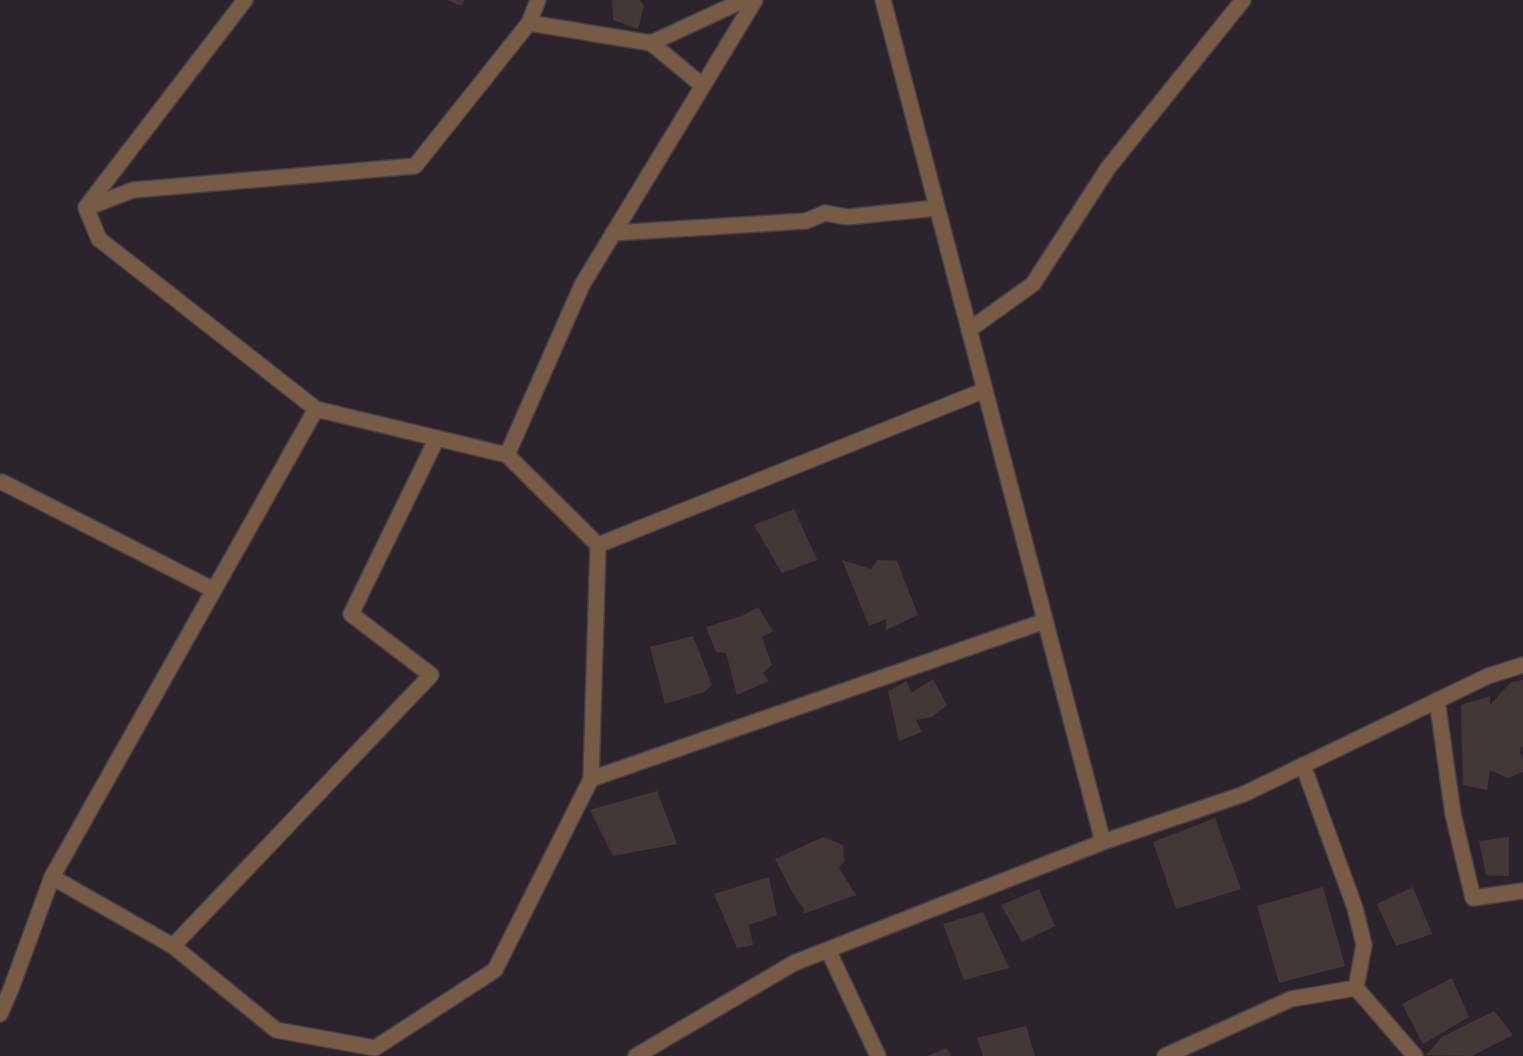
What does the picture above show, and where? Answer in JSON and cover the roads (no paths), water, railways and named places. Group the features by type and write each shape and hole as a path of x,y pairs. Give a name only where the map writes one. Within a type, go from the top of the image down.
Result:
{"street":[{"path":"86,208 245,0"},
{"path":"86,208 133,190 415,166 528,23 538,0"},
{"path":"651,43 744,0"},
{"path":"506,455 582,285 756,0"},
{"path":"883,0 1103,842"},
{"path":"969,330 1033,284 1108,168 1244,0"},
{"path":"528,23 651,43 703,86"},
{"path":"52,877 173,946 276,1030 375,1048 494,970 591,779 598,545 506,455 316,409 99,239 86,208"},
{"path":"613,233 806,221 825,213 848,218 937,208"},
{"path":"598,545 985,390"},
{"path":"0,1014 52,877 316,409"},
{"path":"173,946 431,675 351,614 436,438"},
{"path":"2,482 214,590"},
{"path":"591,779 1045,621"},
{"path":"636,1056 794,963 1103,842 1244,794 1488,676 1523,665"},
{"path":"1437,700 1452,814 1473,898 1523,891"},
{"path":"1303,765 1357,917 1364,945 1356,988"},
{"path":"828,950 878,1056"},
{"path":"1165,1056 1291,999 1356,988"},
{"path":"1356,988 1415,1056"}]}
